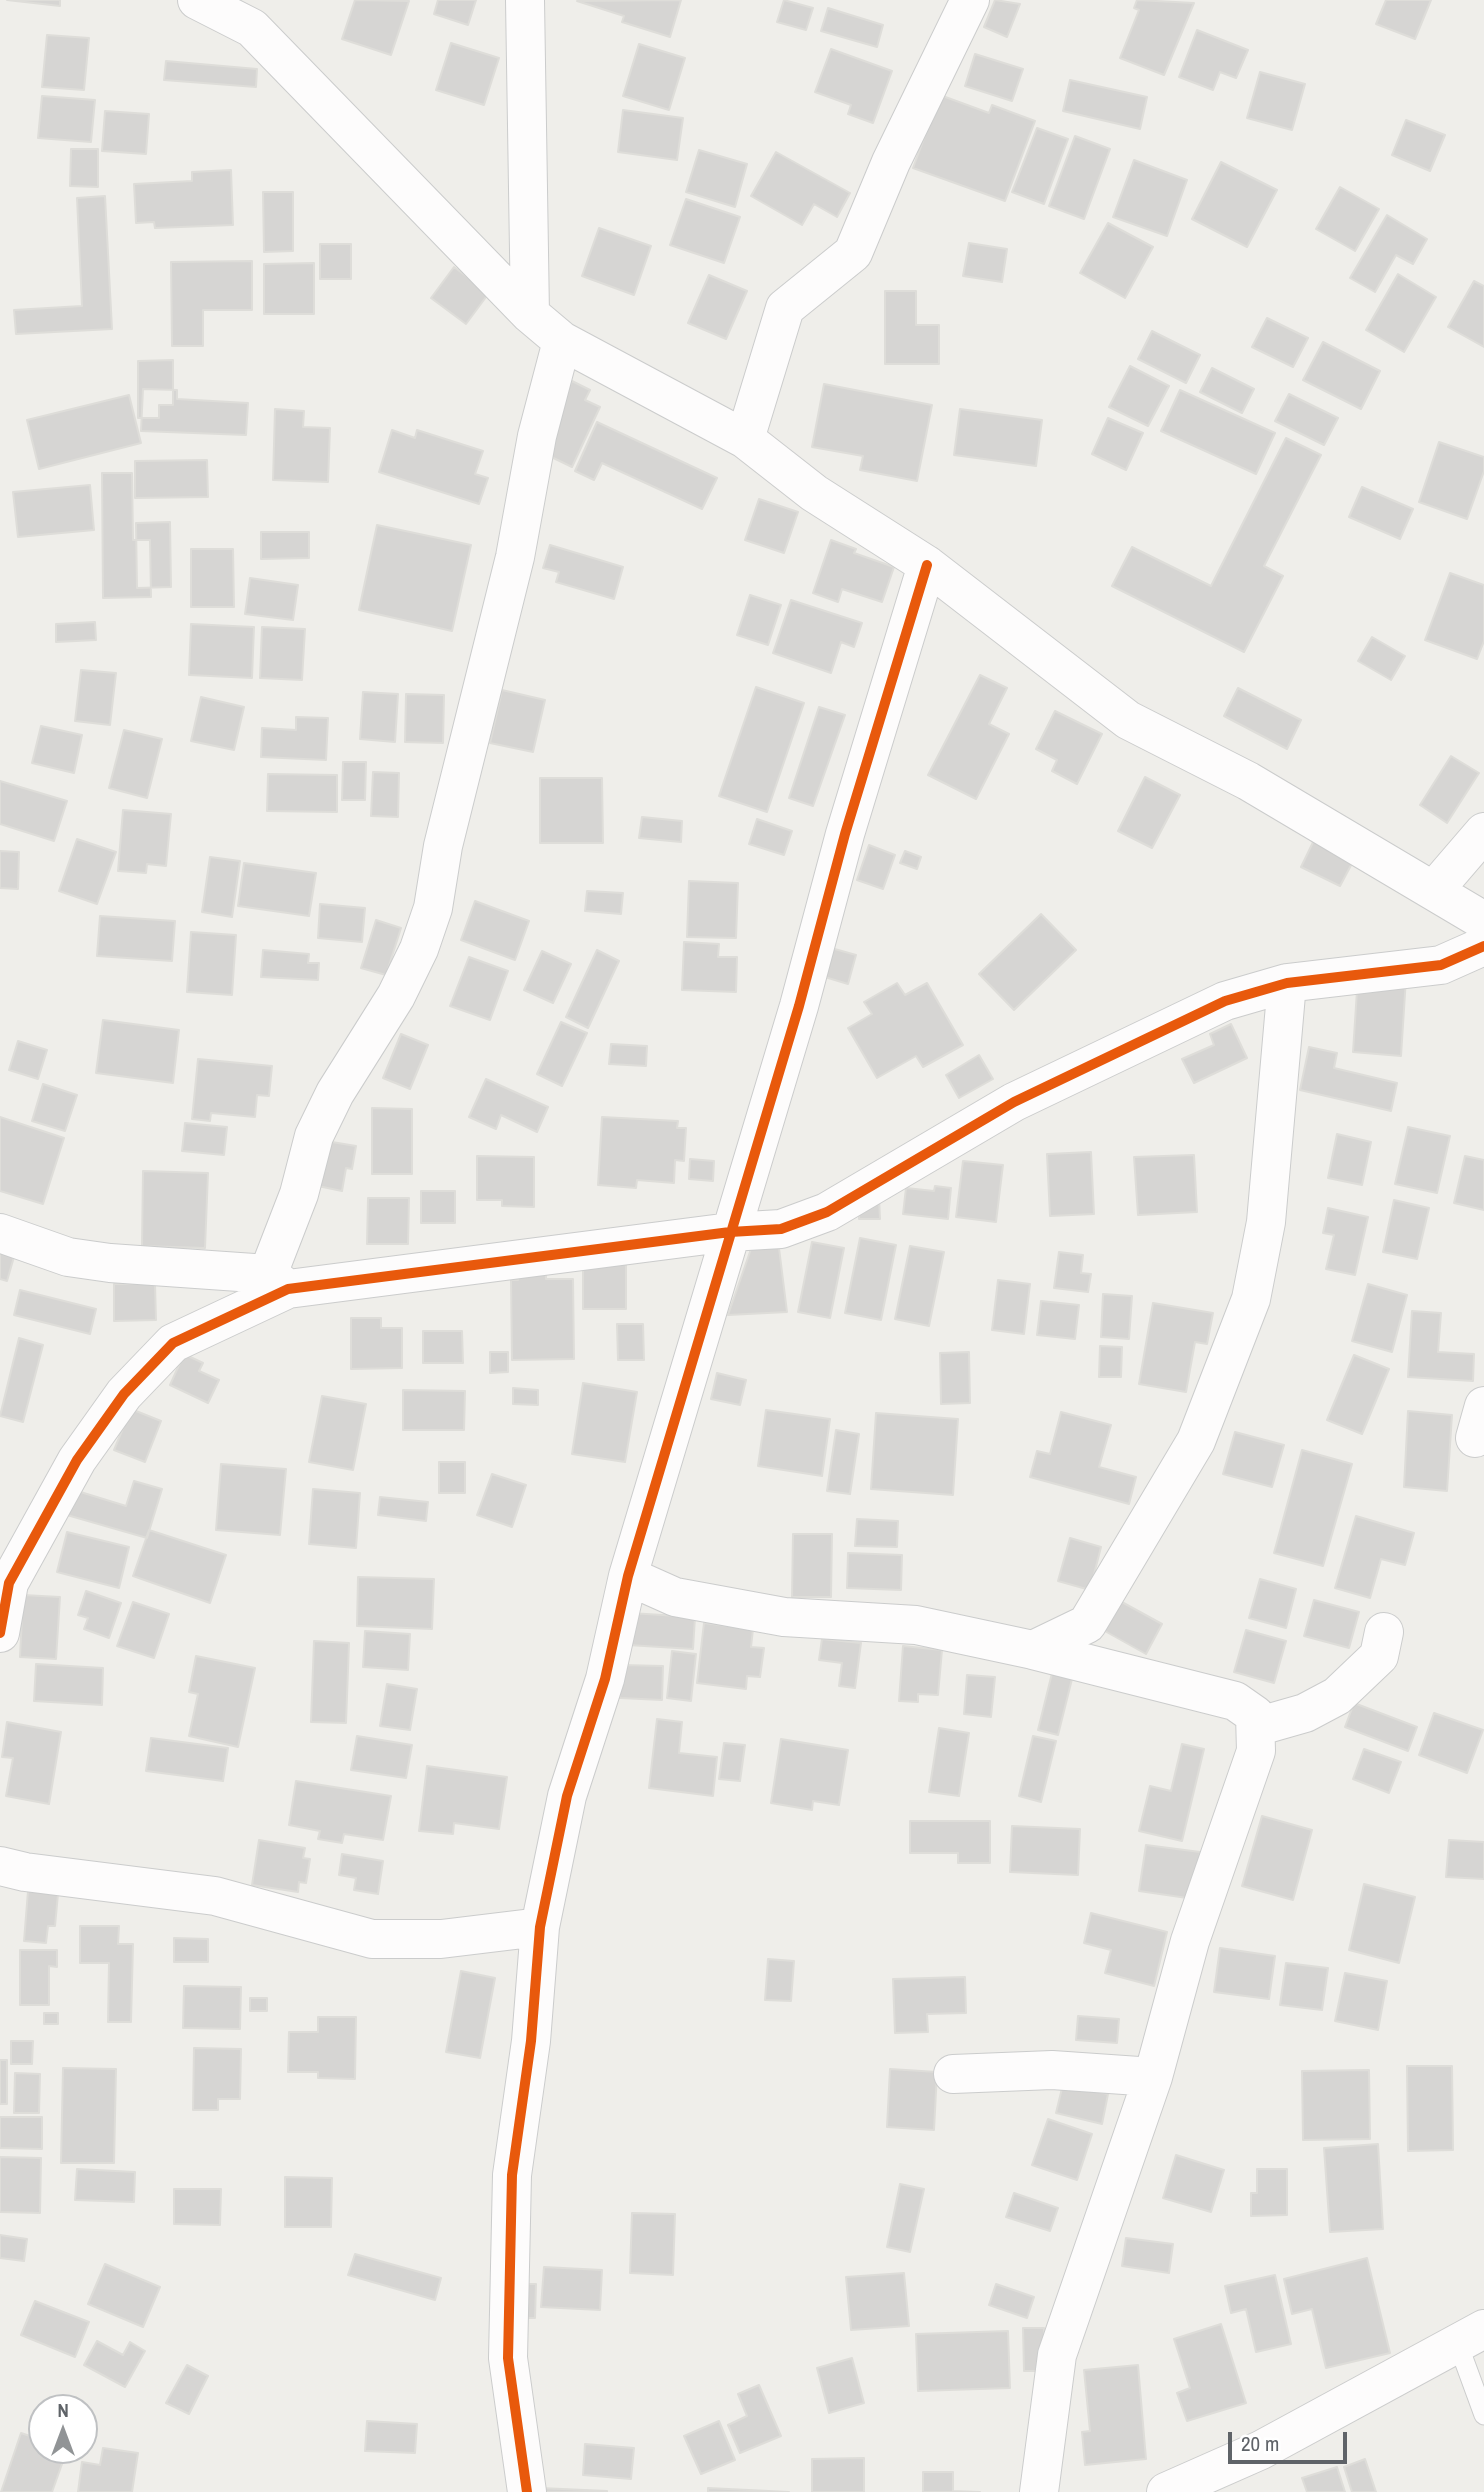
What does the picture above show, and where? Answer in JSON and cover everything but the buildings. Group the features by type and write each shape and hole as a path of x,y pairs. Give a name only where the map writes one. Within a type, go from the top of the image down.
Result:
{"street":[{"path":"197,0 251,28 530,314 562,341 745,439 814,493 927,565 1128,720 1248,781 1435,889 1484,921"},
{"path":"525,0 530,314"},
{"path":"745,439 785,308 853,253 891,162 970,0"},
{"path":"0,1633 5,1582 77,1460 124,1394 173,1343 278,1282 314,1136 335,1093 396,996 419,949 433,908 443,846 515,557 537,436 562,341"},
{"path":"527,2492 508,2358 512,2175 531,2041 540,1927 567,1797 605,1679 628,1576 799,1006 845,834 927,565"},
{"path":"1435,889 1484,832"},
{"path":"0,1233 68,1257 278,1282 730,1232 781,1229 827,1212 1014,1102 1225,1001 1287,983 1441,965 1484,946"},
{"path":"1033,1650 1087,1624 1099,1605 1196,1441 1251,1299 1266,1222 1287,983"},
{"path":"628,1576 676,1597 771,1615 916,1625 1033,1650 1236,1701 1255,1715 1256,1751 1190,1941 1153,2077 1057,2354 1039,2492"},
{"path":"1256,1727 1305,1713 1337,1696 1379,1656 1384,1632"},
{"path":"0,1866 25,1872 215,1896 372,1939 441,1939 540,1927"},
{"path":"953,2074 1052,2070 1153,2077"},
{"path":"1166,2492 1261,2450 1471,2337"}],"lane":[{"path":"1471,2337 1484,2415"}],"cycle path":[{"path":"527,2492 508,2358 512,2175 531,2041 540,1927 567,1796 605,1679 628,1576 799,1006 845,834 927,565"},
{"path":"0,1633 9,1583 77,1460 124,1394 173,1343 288,1289 730,1232 781,1229 827,1212 1014,1102 1225,1001 1287,983 1441,965 1484,946"}]}
